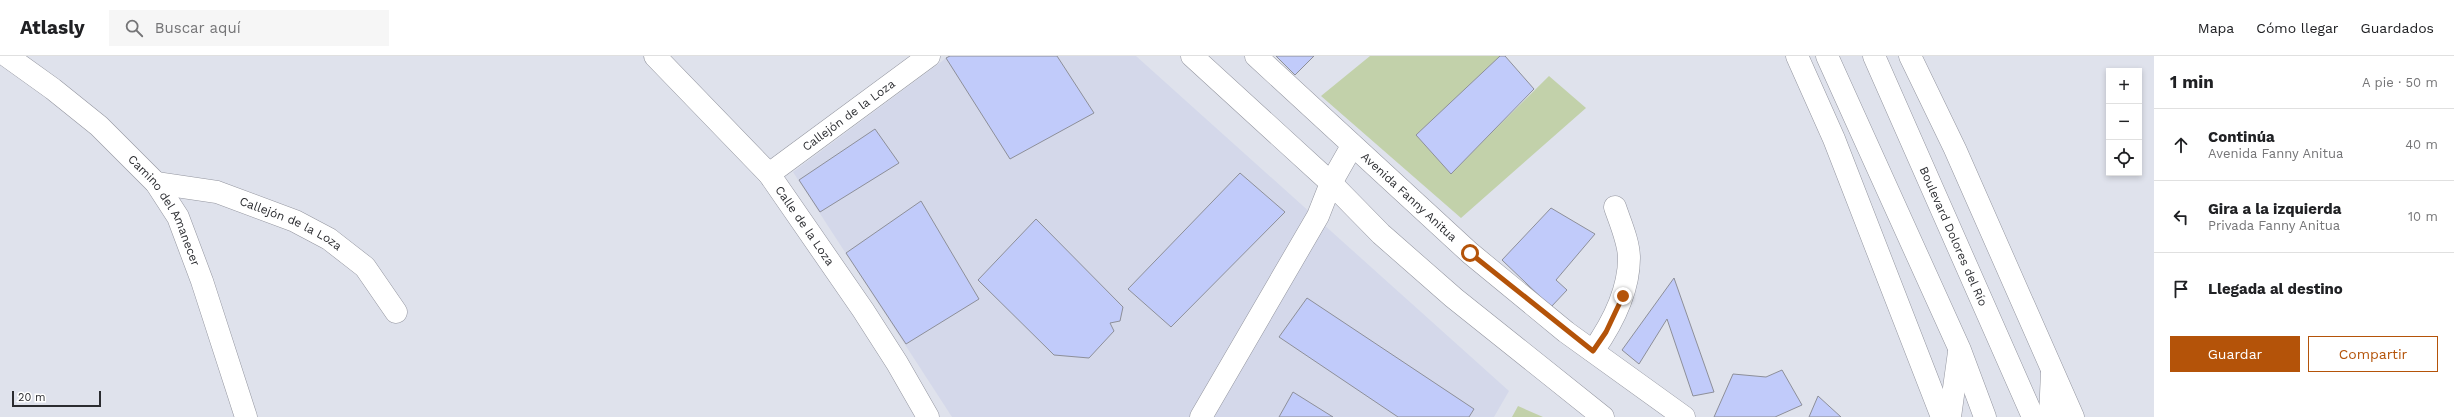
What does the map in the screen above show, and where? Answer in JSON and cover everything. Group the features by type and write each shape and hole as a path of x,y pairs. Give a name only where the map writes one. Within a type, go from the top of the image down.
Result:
{"street":[{"name":"Camino del Amanecer","path":"7,56 53,89 99,126 156,183 178,217 202,281 246,417"},
{"name":"Calle de la Loza","path":"655,56 769,174 871,323 928,417"},
{"name":"Callejón de la Loza","path":"769,174 929,56"},
{"path":"1192,56 1331,184 1381,234 1454,298 1603,417"},
{"name":"Avenida Fanny Anitua","path":"1256,56 1470,253 1593,351 1684,417"},
{"path":"1797,56 1834,139 1942,417"},
{"path":"1827,56 1960,350 1986,417"},
{"name":"Boulevard Dolores del Río","path":"1874,56 2033,417"},
{"path":"1910,56 1955,149 2073,417"},
{"path":"1201,417 1318,216 1331,184 1352,146"},
{"name":"Callejón de la Loza","path":"156,183 217,192 295,221 347,252 365,267 396,312"},
{"path":"1593,351 1606,332 1623,296 1629,257 1616,207"},
{"path":"1950,417 1960,350"},
{"path":"2050,417 2052,372"}],"shaded area":[{"path":"949,56 1136,56 1509,391 1494,417 952,417 793,172"}],"green space":[{"path":"1370,56 1500,56 1451,173 1549,76 1586,108 1461,218 1321,96"},
{"path":"1518,406 1543,417 1512,417"}],"building":[{"path":"950,56 1057,56 1094,113 1010,159 946,58"},
{"path":"1276,56 1314,56 1295,75"},
{"path":"1500,56 1505,56 1534,89 1451,174 1416,135"},
{"path":"875,129 899,163 820,212 799,180"},
{"path":"1240,173 1285,212 1171,327 1128,289"},
{"path":"921,201 979,299 906,344 846,253"},
{"path":"1551,208 1595,234 1556,280 1567,290 1551,307 1502,260"},
{"path":"1036,219 1123,307 1120,321 1110,323 1114,331 1089,358 1054,355 978,280"},
{"path":"1674,278 1714,392 1693,396 1667,319 1639,364 1622,350"},
{"path":"1307,298 1474,409 1469,417 1398,417 1279,337"},
{"path":"1782,370 1802,405 1775,417 1714,417 1733,374 1766,377"},
{"path":"1293,392 1333,417 1279,417"},
{"path":"1818,396 1841,417 1809,417"}],"route":[{"path":"1470,253 1566,332 1593,351 1606,332 1623,296"}]}
